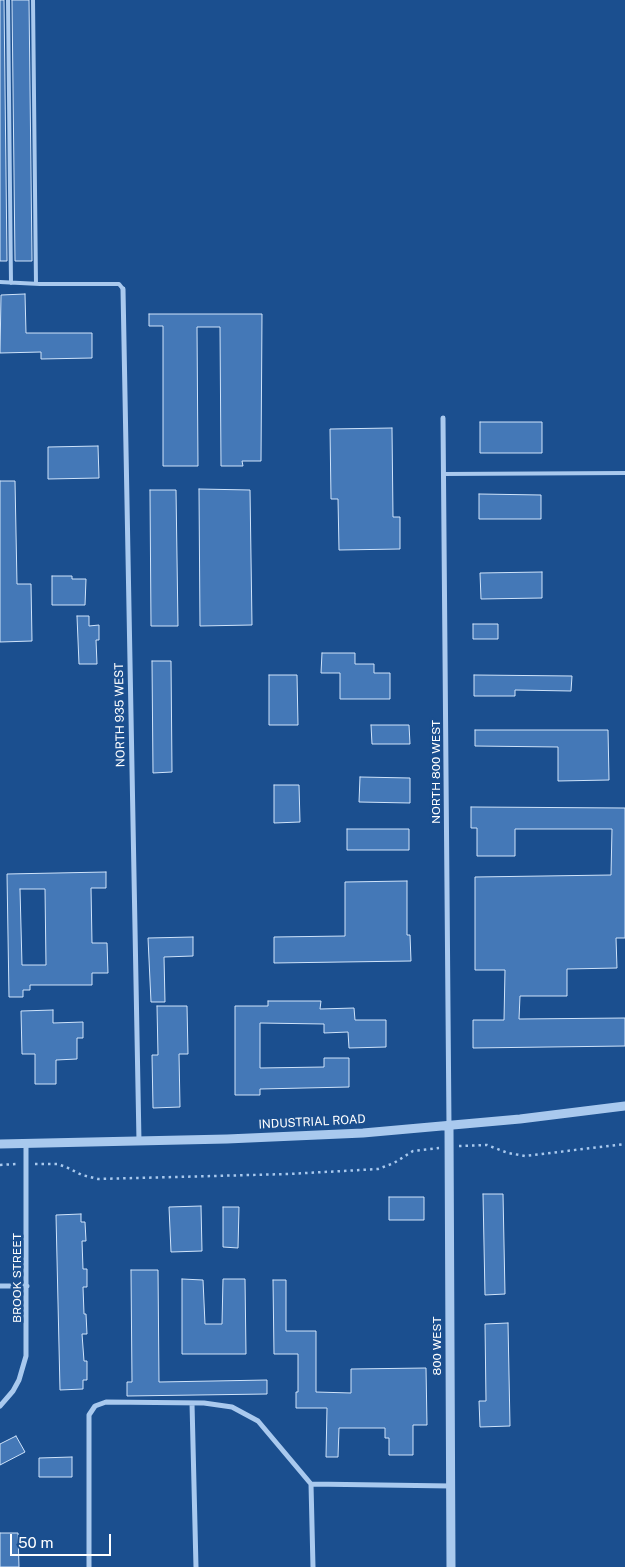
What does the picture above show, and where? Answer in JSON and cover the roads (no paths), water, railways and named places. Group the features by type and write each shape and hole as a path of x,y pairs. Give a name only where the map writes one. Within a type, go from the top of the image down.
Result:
{"street":[{"name":"NORTH 935 WEST","path":"123,289 139,1141"},
{"name":"NORTH 800 WEST","path":"443,418 448,1126"},
{"name":"INDUSTRIAL ROAD","path":"0,1144 295,1136 448,1126 625,1106"},
{"name":"800 WEST","path":"448,1126 451,1567"},
{"name":"BROOK STREET","path":"0,1406 13,1391 24,1369 27,1344 26,1143"},
{"path":"0,1286 26,1286"},
{"path":"89,1567 89,1415 95,1406 106,1402 192,1403 232,1407 258,1421 311,1484 312,1567"},
{"path":"192,1403 196,1567"},
{"path":"311,1484 451,1486"}],"lane":[{"path":"8,0 11,283"},
{"path":"33,0 36,284"},
{"path":"0,282 119,284 123,289"},
{"path":"443,474 625,473"}]}
